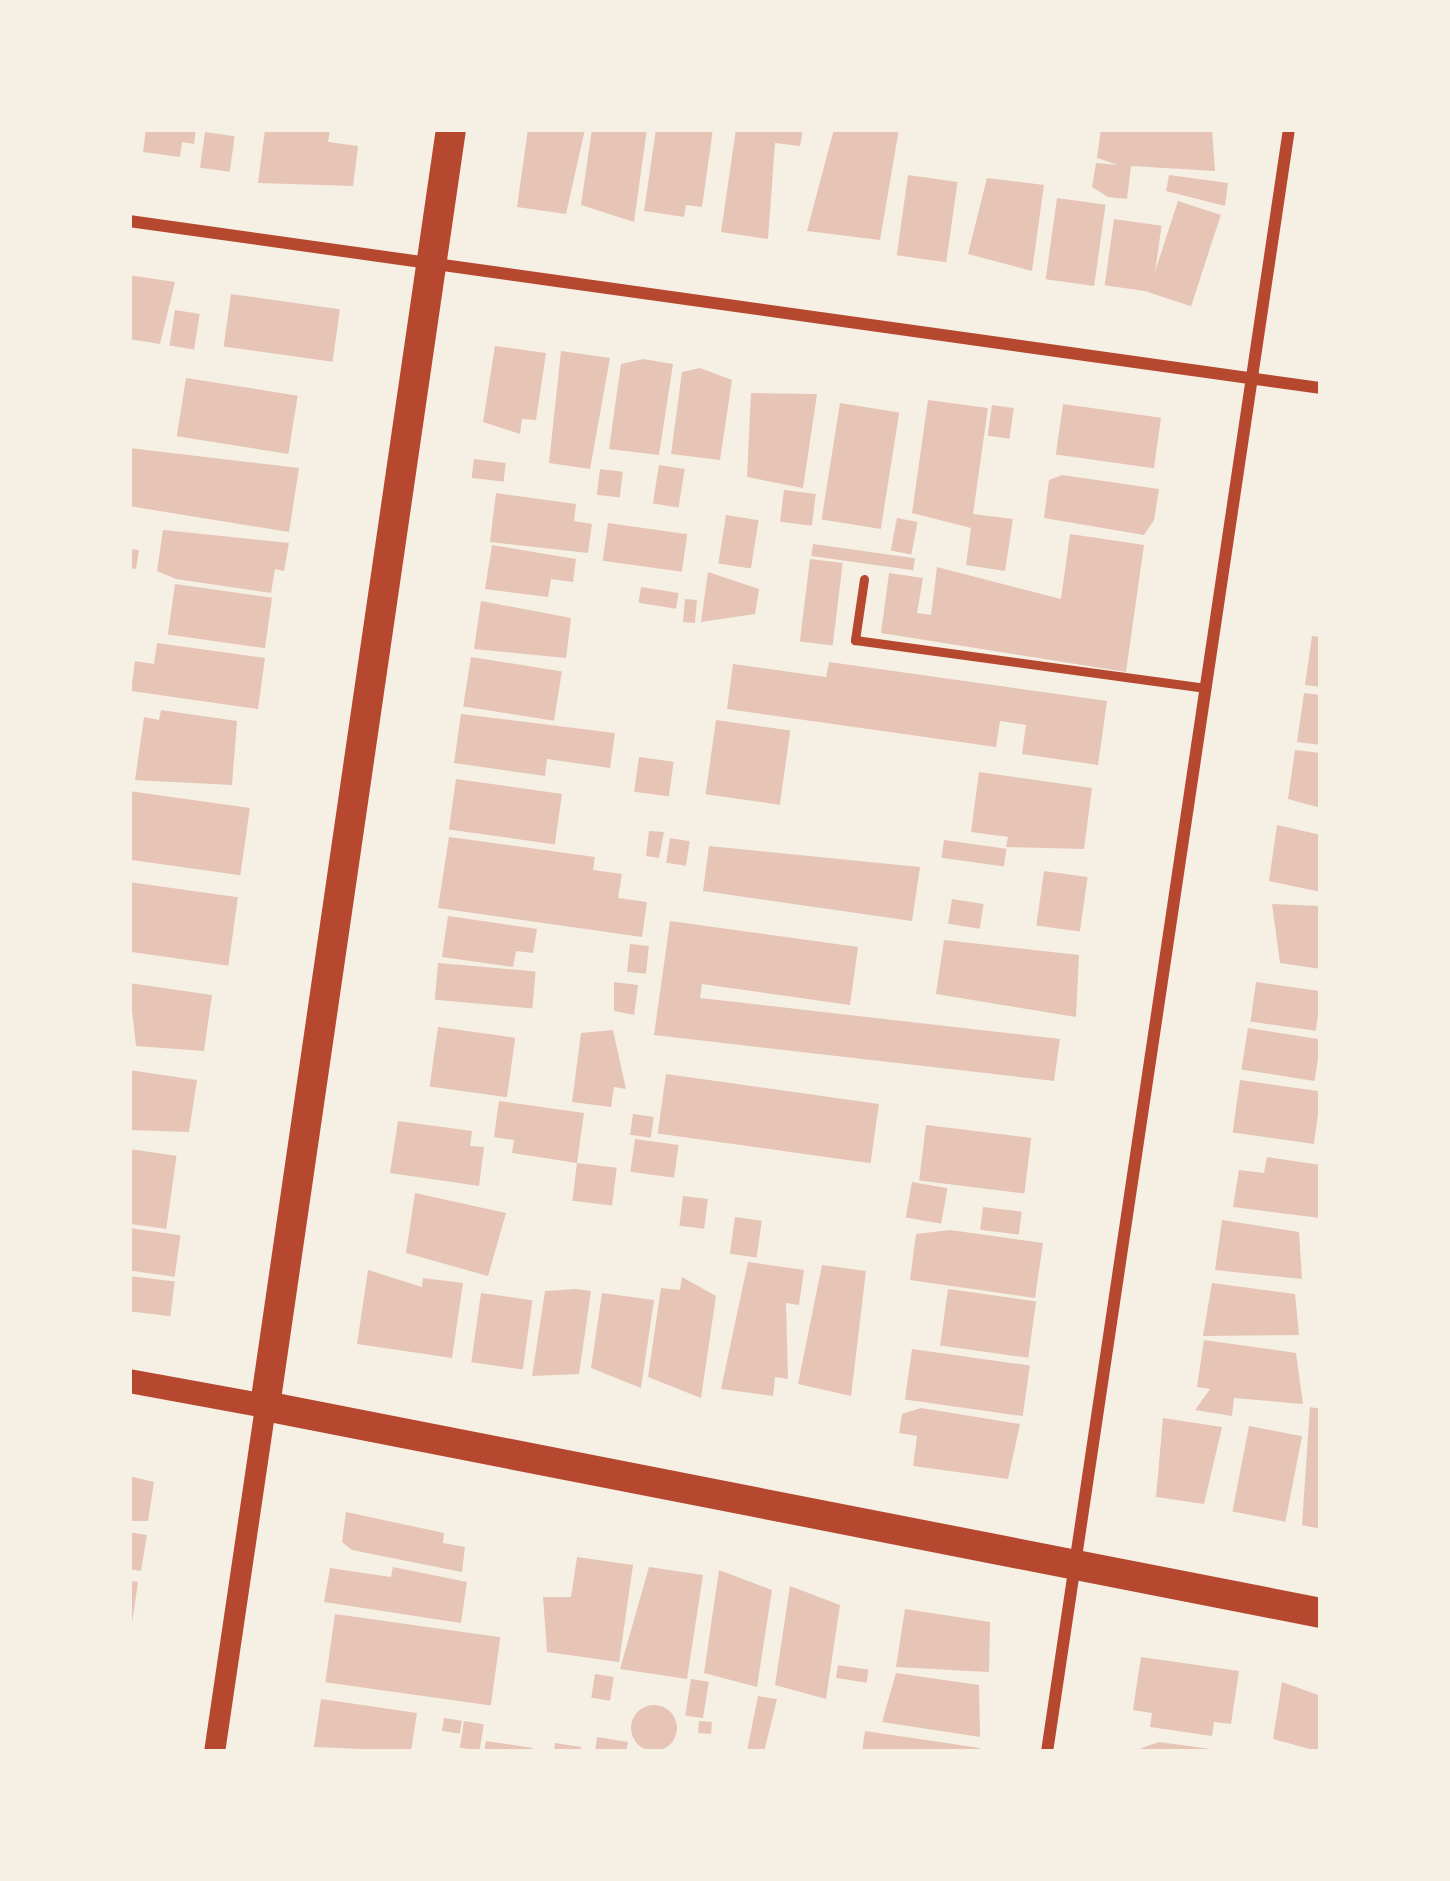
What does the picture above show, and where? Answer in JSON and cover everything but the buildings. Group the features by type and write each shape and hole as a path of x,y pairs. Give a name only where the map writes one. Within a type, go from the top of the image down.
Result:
{"main road":[{"path":"265,1406 451,129"},
{"path":"129,1381 1321,1613"}],"street":[{"path":"1047,1752 1288,129"},
{"path":"129,221 1321,388"},
{"path":"214,1752 265,1406"}],"lane":[{"path":"864,578 855,640 1206,688"}]}
